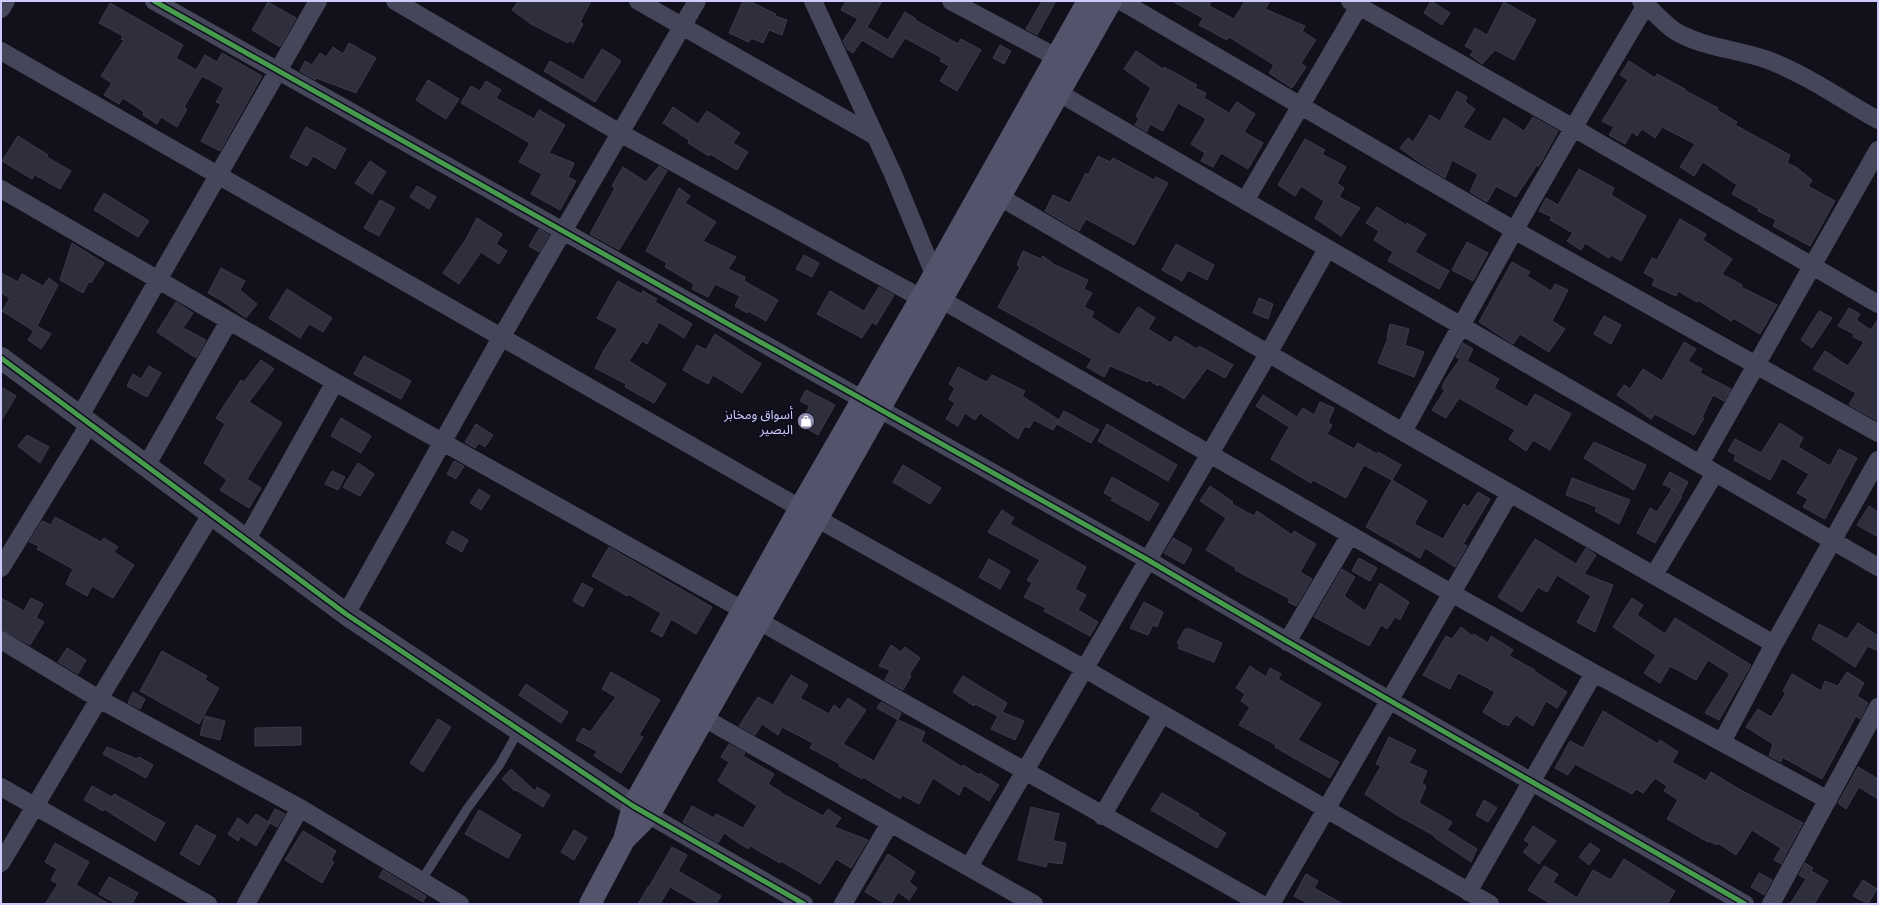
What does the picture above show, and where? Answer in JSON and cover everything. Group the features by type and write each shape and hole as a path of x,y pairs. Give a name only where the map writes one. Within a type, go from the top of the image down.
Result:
{"main road":[{"path":"871,405 921,298 1088,1"},
{"path":"590,904 624,840 871,405 942,300 1111,1"},
{"path":"641,810 704,718 751,615"}],"street":[{"path":"1,9 6,1"},
{"path":"154,1 277,72 1148,560 1389,701 1533,781 1745,904"},
{"path":"1,568 85,420 158,280 318,1"},
{"path":"395,1 620,133 921,298"},
{"path":"638,1 875,136"},
{"path":"346,614 502,336 697,1"},
{"path":"813,1 909,210 934,274"},
{"path":"951,1 1056,57"},
{"path":"1121,1 1514,230 1878,434"},
{"path":"1403,432 1460,325 1643,3 1675,31 1694,40 1716,47 1746,53 1799,74 1878,120"},
{"path":"1245,202 1354,4 1572,127 1878,304"},
{"path":"1,51 1085,669 1327,808 1490,904"},
{"path":"1059,93 1878,567"},
{"path":"1700,464 1878,150"},
{"path":"1,189 442,443 751,615 1024,772 1261,904"},
{"path":"1000,197 1403,432 1774,644"},
{"path":"969,867 1268,354 1327,249"},
{"path":"942,300 1453,594 1594,673 1828,800"},
{"path":"146,466 229,321"},
{"path":"1,358 212,513 346,614 641,810 804,904"},
{"path":"247,539 335,382"},
{"path":"1722,742 1774,644 1878,460"},
{"path":"1654,575 1715,473"},
{"path":"1271,904 1453,594 1510,493"},
{"path":"1,863 212,513"},
{"path":"1287,642 1350,535"},
{"path":"1,640 99,699 300,808 460,904"},
{"path":"1468,892 1594,673"},
{"path":"1771,904 1878,707"},
{"path":"1102,816 1162,714"},
{"path":"704,718 1034,904"},
{"path":"1,787 208,904"},
{"path":"246,904 300,808"},
{"path":"843,904 890,823"}],"lane":[{"path":"421,881 468,809 500,764 519,730"}],"building":[{"path":"518,1 591,1 580,22 583,24 573,43 569,40 568,43 531,24 512,10"},
{"path":"743,1 749,1 776,14 775,16 787,20 782,35 769,30 763,43 751,38 749,42 729,33"},
{"path":"846,1 882,1 867,27 888,40 905,12 916,19 915,20 958,44 961,39 981,50 957,91 940,81 949,66 940,61 942,58 905,38 892,58 862,40 853,53 847,49 843,41 858,19 841,10"},
{"path":"1042,1 1056,1 1037,35 1026,29"},
{"path":"1172,1 1211,1 1209,6 1234,19 1245,1 1270,1 1265,9 1305,26 1302,31 1316,40 1301,63 1306,67 1292,88 1269,73 1274,65 1229,37 1227,40 1199,25 1203,18"},
{"path":"1431,1 1450,13 1442,25 1424,13"},
{"path":"268,2 296,18 280,47 252,30"},
{"path":"1504,2 1536,20 1514,60 1495,50 1482,64 1470,55 1474,51 1465,46 1475,28 1487,35"},
{"path":"110,3 183,45 176,58 196,70 205,55 217,62 222,53 262,76 220,151 201,141 221,104 216,102 224,88 202,76 184,107 187,109 177,127 161,117 157,124 143,115 144,112 123,98 119,104 104,95 112,83 101,76 124,40 121,39 123,36 99,23"},
{"path":"349,43 376,58 356,93 316,78 315,80 300,71 305,61 312,65 320,53 326,57 333,47 343,54"},
{"path":"1000,45 1011,51 1004,64 993,58"},
{"path":"602,49 621,61 595,102 544,71 550,61 583,80"},
{"path":"1136,51 1163,69 1164,67 1197,85 1195,88 1206,93 1204,98 1229,113 1237,102 1255,114 1244,132 1263,143 1248,169 1221,153 1213,167 1201,161 1205,153 1191,144 1205,121 1205,118 1178,103 1163,131 1150,124 1147,132 1135,125 1139,118 1136,116 1151,88 1124,69"},
{"path":"1629,61 1655,78 1657,74 1718,108 1717,110 1737,122 1735,125 1790,155 1787,163 1796,167 1812,180 1808,186 1835,201 1810,246 1773,226 1776,220 1758,211 1759,209 1732,194 1737,185 1703,162 1694,176 1680,167 1695,144 1662,127 1655,138 1642,129 1637,136 1632,132 1625,144 1609,135 1614,127 1602,121 1628,80 1620,75"},
{"path":"428,80 459,99 446,119 416,100"},
{"path":"486,81 501,90 496,98 534,119 539,110 565,125 549,153 574,163 568,177 576,181 560,210 531,194 542,174 519,162 530,143 461,103 471,86 480,91"},
{"path":"1457,91 1467,97 1465,102 1475,109 1463,127 1490,142 1504,118 1524,131 1533,117 1558,131 1539,166 1537,165 1516,197 1496,186 1487,202 1470,192 1478,174 1452,160 1445,178 1420,163 1400,148 1408,138 1413,142 1430,115 1440,121"},
{"path":"673,107 698,124 707,111 740,133 733,143 748,152 737,170 710,154 709,156 688,143 689,140 663,123"},
{"path":"306,127 346,149 335,169 313,156 307,166 290,157"},
{"path":"18,136 48,155 47,157 71,171 60,189 35,175 32,179 2,161"},
{"path":"1305,139 1325,150 1322,154 1346,167 1337,183 1344,188 1339,197 1360,208 1341,236 1315,218 1324,201 1301,186 1295,196 1278,185"},
{"path":"1098,156 1110,162 1113,158 1154,180 1156,177 1168,183 1134,245 1086,219 1079,231 1045,211 1053,195 1070,203 1086,173 1088,175"},
{"path":"370,161 386,172 372,194 355,183"},
{"path":"659,166 667,171 619,250 590,234 615,188 612,186 623,167 646,182"},
{"path":"1579,169 1614,188 1611,195 1646,216 1621,261 1611,255 1609,258 1585,243 1581,250 1567,241 1573,233 1550,220 1552,217 1539,211 1546,198 1558,205"},
{"path":"417,186 436,197 429,209 410,197"},
{"path":"679,188 690,196 685,203 716,222 703,241 736,257 728,269 745,277 744,281 778,300 766,321 735,306 740,296 715,284 708,297 692,289 694,284 665,267 667,263 646,251"},
{"path":"104,193 149,221 138,237 94,210"},
{"path":"380,200 395,208 379,236 364,228"},
{"path":"1377,207 1406,225 1407,223 1426,234 1415,252 1449,271 1439,289 1388,261 1393,252 1374,240 1379,231 1366,223"},
{"path":"477,218 502,234 496,244 507,251 499,264 481,252 459,284 443,273 466,239"},
{"path":"1680,219 1706,234 1703,240 1732,259 1722,274 1742,285 1741,287 1777,305 1760,334 1733,318 1731,321 1698,300 1697,302 1678,291 1676,296 1652,285 1655,279 1644,273 1652,258 1657,260"},
{"path":"539,229 549,235 539,252 529,246"},
{"path":"1467,242 1488,253 1473,281 1452,270"},
{"path":"72,243 104,263 91,283 89,281 83,293 60,280"},
{"path":"1176,244 1214,265 1207,280 1188,270 1182,281 1162,270"},
{"path":"1023,251 1041,259 1043,256 1055,265 1088,280 1084,289 1092,293 1084,307 1094,312 1091,317 1119,335 1138,307 1155,318 1148,329 1171,343 1175,336 1197,349 1199,346 1233,365 1225,378 1207,368 1184,399 1159,384 1158,386 1149,380 1148,382 1110,366 1104,377 1087,367 1092,359 998,307 1020,267 1017,265"},
{"path":"804,255 819,263 812,277 796,269"},
{"path":"1512,262 1530,272 1527,276 1551,291 1555,284 1568,290 1552,321 1565,329 1549,352 1520,334 1513,344 1479,322"},
{"path":"221,268 245,281 240,290 257,304 246,318 224,302 208,293"},
{"path":"1,273 18,282 22,274 43,286 49,278 58,285 37,326 51,334 41,349 28,340 34,331 2,311 10,298 1,293"},
{"path":"618,281 641,294 643,291 657,299 655,302 692,324 684,338 659,322 647,344 642,341 629,361 666,384 654,403 625,387 626,384 595,368 604,350 618,329 597,318"},
{"path":"879,287 894,295 876,325 872,322 862,338 817,314 830,291 864,311"},
{"path":"287,289 332,318 323,332 309,324 300,338 269,318"},
{"path":"1259,298 1273,304 1268,319 1253,313"},
{"path":"176,302 193,313 183,328 206,340 196,358 157,332"},
{"path":"1849,308 1860,314 1856,320 1871,330 1878,319 1878,421 1849,405 1856,393 1813,369 1825,351 1848,366 1864,342 1853,337 1854,334 1838,326"},
{"path":"1819,311 1832,318 1812,348 1801,340"},
{"path":"1604,316 1621,325 1611,344 1594,334"},
{"path":"1390,324 1409,329 1405,345 1424,352 1414,377 1378,363 1388,338"},
{"path":"715,334 761,364 742,393 713,375 708,384 683,370 697,345 706,350"},
{"path":"1684,342 1696,349 1688,361 1702,369 1700,373 1731,389 1724,401 1713,395 1702,417 1704,418 1694,435 1655,414 1651,419 1617,395 1624,385 1630,389 1643,369 1662,381"},
{"path":"1463,343 1473,349 1467,361 1499,379 1494,388 1527,407 1535,394 1571,414 1550,450 1533,440 1526,451 1509,439 1515,430 1459,398 1446,418 1432,410 1445,390 1442,388 1444,382 1460,359 1456,357"},
{"path":"364,356 411,381 401,399 354,374"},
{"path":"261,360 274,369 249,402 282,423 247,479 261,488 249,508 220,490 227,480 204,463 225,424 216,418 241,380 244,382"},
{"path":"149,366 161,373 147,397 127,386 133,374 141,379"},
{"path":"958,367 986,382 992,375 1025,391 1022,396 1059,420 1053,430 1034,420 1029,428 1025,426 1018,439 980,413 975,420 965,413 958,426 946,419 955,403 949,399 955,388 949,384"},
{"path":"1,387 16,396 1,421"},
{"path":"806,390 835,405 818,435 799,424 810,406 800,401"},
{"path":"1263,395 1297,417 1303,408 1314,415 1320,402 1334,408 1328,423 1332,425 1327,434 1354,449 1358,443 1401,465 1392,480 1364,465 1346,498 1313,480 1311,483 1271,459 1289,427 1256,406"},
{"path":"1064,411 1099,430 1091,443 1057,424"},
{"path":"341,418 371,436 361,453 331,436"},
{"path":"1780,423 1803,438 1798,447 1830,466 1839,449 1857,458 1825,519 1803,507 1808,499 1797,493 1809,474 1782,458 1770,480 1734,460 1736,455 1728,451 1735,439 1761,453"},
{"path":"476,424 493,435 485,447 479,443 475,448 465,442"},
{"path":"1107,424 1177,465 1168,481 1098,441"},
{"path":"27,435 49,447 40,463 18,446"},
{"path":"1594,442 1646,465 1634,490 1584,458"},
{"path":"454,461 464,466 456,479 447,474"},
{"path":"358,463 374,474 360,496 343,487"},
{"path":"903,465 941,488 930,504 893,482"},
{"path":"332,471 345,477 338,490 325,484"},
{"path":"1670,472 1688,482 1682,494 1663,484"},
{"path":"1112,477 1159,504 1149,521 1111,500 1113,498 1104,493"},
{"path":"1572,478 1630,500 1619,524 1595,511 1597,507 1566,495"},
{"path":"1392,480 1427,501 1414,524 1443,539 1464,504 1468,507 1478,492 1490,499 1463,544 1467,546 1455,567 1425,548 1420,558 1366,527"},
{"path":"1210,486 1233,502 1232,504 1254,516 1257,511 1292,535 1294,531 1316,544 1300,572 1312,579 1296,606 1288,602 1290,599 1235,570 1236,568 1206,550 1226,518 1200,501"},
{"path":"479,489 490,496 481,510 470,503"},
{"path":"1672,489 1682,496 1655,543 1637,533 1650,508 1657,512"},
{"path":"1869,506 1878,512 1878,537 1857,525"},
{"path":"1002,510 1014,518 1010,524 1086,567 1075,589 1086,595 1078,610 1098,622 1090,636 1044,611 1046,608 1024,597 1032,583 1027,580 1040,560 988,532"},
{"path":"55,517 101,542 104,538 118,547 114,552 134,565 113,598 92,586 87,596 66,584 73,569 37,549 39,546 29,542 42,521 51,525"},
{"path":"452,531 468,540 462,552 446,543"},
{"path":"1173,538 1192,549 1184,564 1164,553"},
{"path":"1535,539 1576,564 1586,548 1596,555 1584,574 1613,585 1595,632 1577,622 1591,596 1557,575 1547,592 1538,587 1522,612 1498,597"},
{"path":"609,547 712,607 696,634 671,619 662,637 651,631 661,613 592,576"},
{"path":"1359,558 1377,568 1370,581 1352,571"},
{"path":"989,559 1010,571 1000,589 979,577"},
{"path":"1342,569 1355,577 1344,596 1365,611 1380,583 1409,602 1400,620 1395,617 1387,629 1381,625 1369,646 1314,617"},
{"path":"582,583 593,589 583,607 573,601"},
{"path":"1,598 24,611 31,598 43,604 36,618 44,622 30,645 1,629"},
{"path":"1632,598 1643,605 1637,615 1665,634 1675,618 1751,665 1719,720 1705,713 1730,674 1708,660 1696,680 1670,666 1660,683 1644,673 1656,655 1613,627"},
{"path":"1144,602 1163,612 1157,627 1153,625 1148,635 1130,628"},
{"path":"1858,623 1878,636 1878,651 1868,646 1855,667 1812,639 1819,624 1847,639"},
{"path":"1461,627 1472,636 1474,634 1488,643 1491,636 1513,650 1509,656 1535,670 1534,671 1567,692 1557,708 1546,701 1533,726 1516,715 1508,726 1483,712 1495,692 1458,673 1450,689 1423,675 1446,636 1452,639"},
{"path":"1185,629 1190,629 1222,643 1214,662 1178,648 1180,645 1177,643"},
{"path":"891,645 901,652 905,647 920,658 909,675 911,676 903,690 885,680 890,670 879,666"},
{"path":"67,648 86,660 78,674 58,662"},
{"path":"162,651 207,676 205,680 219,688 199,724 140,691"},
{"path":"1250,666 1266,677 1270,668 1281,674 1278,679 1321,704 1298,740 1339,762 1330,778 1275,747 1276,745 1239,725 1250,707 1241,701 1245,694 1236,688"},
{"path":"611,672 660,700 639,735 643,737 621,773 594,756 597,751 576,740 583,728 590,732 616,697 602,689"},
{"path":"1847,672 1864,683 1857,696 1868,703 1860,719 1856,716 1822,779 1782,757 1781,762 1769,756 1773,744 1746,727 1758,709 1771,717 1786,693 1783,691 1792,674 1821,691 1825,681 1838,686"},
{"path":"791,675 808,685 800,698 829,714 834,705 840,710 848,698 866,710 843,744 874,761 898,720 925,732 921,741 962,767 963,765 979,775 980,773 999,785 989,801 964,785 959,795 933,778 919,804 902,795 900,799 863,777 862,779 839,766 840,764 810,748 813,743 782,727 778,735 762,724 755,735 739,726 758,697 773,705"},
{"path":"963,676 1007,703 1002,712 1024,721 1015,740 991,729 998,716 975,704 974,706 953,692"},
{"path":"526,684 568,712 561,723 519,695"},
{"path":"133,692 145,699 140,709 128,703"},
{"path":"881,702 901,713 898,720 877,708"},
{"path":"1603,711 1658,744 1660,740 1678,752 1672,762 1706,781 1711,772 1737,788 1803,823 1787,852 1752,830 1736,855 1718,843 1717,845 1709,841 1708,842 1667,819 1678,800 1664,791 1667,786 1655,778 1643,793 1636,789 1632,794 1575,764 1568,775 1555,768 1570,741 1583,748"},
{"path":"205,716 225,721 220,740 200,735"},
{"path":"438,719 451,727 423,772 410,763"},
{"path":"301,727 301,745 255,746 255,728"},
{"path":"1389,737 1416,750 1409,763 1427,771 1422,783 1426,786 1419,803 1452,822 1447,830 1477,849 1471,862 1434,837 1435,836 1395,814 1365,794 1381,766 1376,764"},
{"path":"729,744 745,753 743,756 774,774 768,784 781,793 823,816 828,809 841,818 834,827 868,840 851,868 836,859 820,884 781,861 780,863 750,846 748,849 724,833 718,843 683,822 692,806 714,818 716,814 743,828 757,806 718,781 729,762 721,757"},
{"path":"107,747 137,759 139,757 153,765 146,778 103,754"},
{"path":"1858,767 1878,779 1878,799 1859,787 1846,809 1838,803"},
{"path":"511,769 535,791 537,787 550,795 543,807 516,790 515,791 502,779"},
{"path":"92,786 112,797 114,794 165,823 155,841 104,809 103,811 84,800"},
{"path":"1162,793 1199,814 1198,816 1226,833 1217,848 1151,810"},
{"path":"1484,800 1497,808 1488,822 1476,815"},
{"path":"1031,807 1059,814 1053,841 1066,843 1062,864 1048,862 1046,867 1018,860"},
{"path":"275,809 285,814 277,827 268,822"},
{"path":"479,810 521,835 508,858 465,834"},
{"path":"256,814 270,823 256,846 241,836 238,841 228,834 238,818 248,825"},
{"path":"196,825 216,836 199,865 180,854"},
{"path":"1533,826 1556,841 1539,864 1523,852 1530,844 1524,840"},
{"path":"574,830 587,838 574,860 561,852"},
{"path":"303,831 336,851 331,860 334,862 322,883 285,860"},
{"path":"55,843 89,862 76,885 109,904 45,904 58,884 51,880 57,869 45,862"},
{"path":"1590,843 1600,850 1589,865 1579,857"},
{"path":"672,847 687,855 678,871 721,896 716,904 700,904 670,887 660,904 638,904"},
{"path":"1781,848 1787,852 1781,864 1774,860"},
{"path":"888,854 915,872 909,882 917,888 909,900 898,892 891,904 886,904 865,892"},
{"path":"1624,859 1675,891 1667,904 1551,904 1528,890 1544,866 1558,874 1553,882 1577,898 1593,870 1611,880"},
{"path":"1805,863 1813,868 1811,871 1828,881 1814,904 1790,904 1806,879 1799,875"},
{"path":"383,870 426,896 423,902 379,877"},
{"path":"1759,873 1772,880 1764,895 1751,887"},
{"path":"1306,874 1318,881 1314,888 1343,904 1309,904 1294,896"},
{"path":"109,877 138,893 132,904 117,904 99,894"},
{"path":"1863,880 1877,889 1868,904 1853,896"}],"cycle path":[{"path":"154,1 1148,560 1371,690 1745,904"},
{"path":"1,358 346,614 633,806 804,904"}],"place":[{"name":"أسواق ومخابز البصير","path":"806,421"}]}
